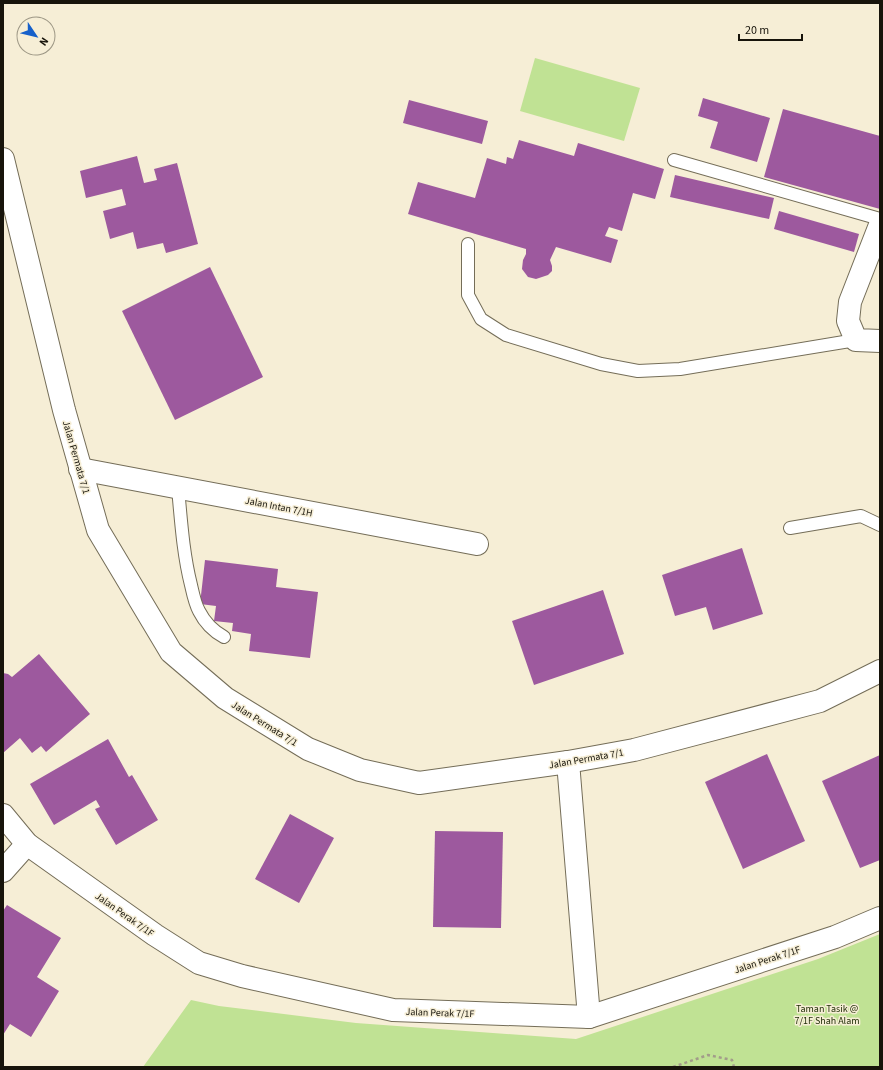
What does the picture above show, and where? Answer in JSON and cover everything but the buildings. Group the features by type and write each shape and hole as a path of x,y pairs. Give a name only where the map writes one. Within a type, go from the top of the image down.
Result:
{"street":[{"name":"Jalan Permata 7/1","path":"3,159 64,410 98,530 171,652 225,698 308,749 360,770 419,783 568,762 634,750 820,700 880,671"},
{"path":"880,225 850,302 848,321 856,340 880,341"},
{"name":"Jalan Intan 7/1H","path":"80,469 477,544"},
{"path":"568,762 589,1017"},
{"name":"Jalan Perak 7/1F","path":"3,815 27,844 155,936 199,963 242,976 394,1010 589,1017 835,937 880,918"},
{"path":"3,871 27,844"}],"lane":[{"path":"674,160 880,219"},
{"path":"468,244 468,295 481,319 506,335 601,364 638,371 680,370 856,340"},
{"path":"178,488 184,546 193,596 198,611 208,626 224,637"},
{"path":"790,528 862,516 880,525"}],"path":[{"path":"673,1067 708,1055 732,1060 734,1067"}],"green space":[{"path":"535,58 640,88 624,141 520,111"},
{"name":"Taman Tasik @ 7/1F Shah Alam","path":"880,934 880,1067 143,1067 191,1000 219,1006 356,1023 576,1039 818,959"}]}
